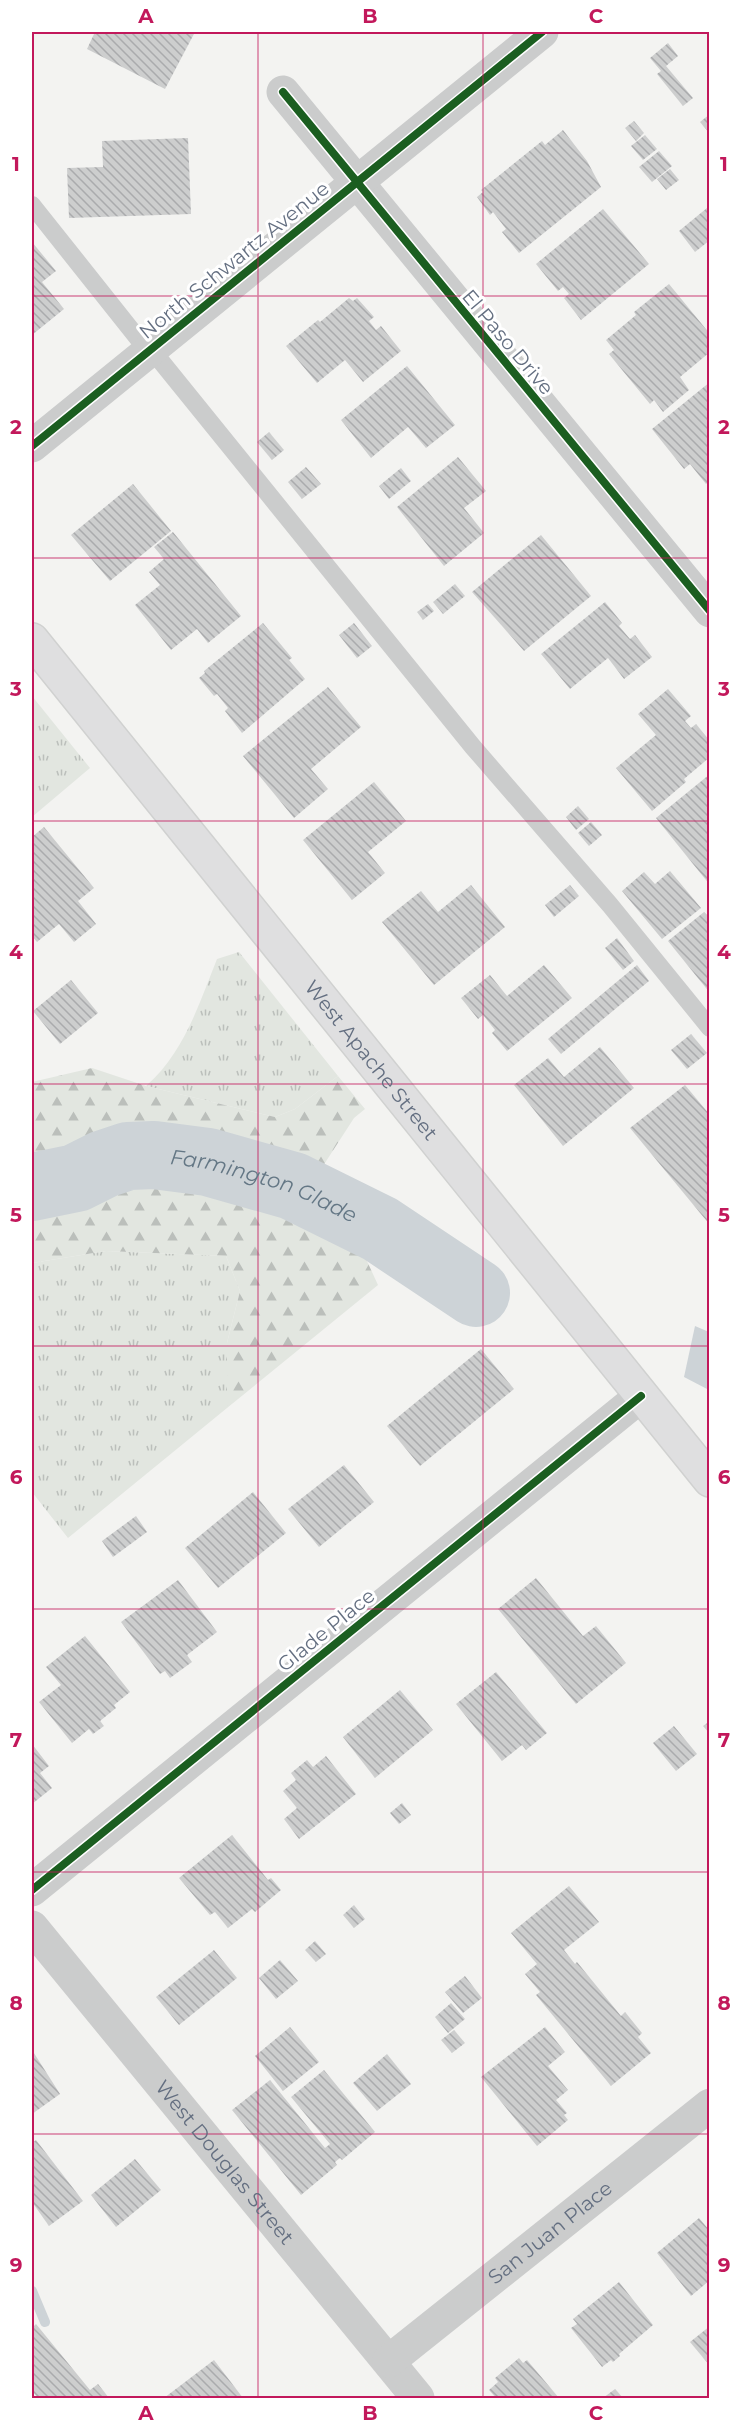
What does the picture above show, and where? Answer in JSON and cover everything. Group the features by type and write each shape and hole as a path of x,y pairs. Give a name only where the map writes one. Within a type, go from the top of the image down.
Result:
{"main road":[{"name":"West Apache Street","path":"32,640 710,1480"}],"street":[{"name":"North Schwartz Avenue","path":"32,446 542,32"},
{"name":"El Paso Drive","path":"283,92 710,611"},
{"name":"Glade Place","path":"32,1890 641,1396"},
{"name":"West Douglas Street","path":"32,1927 418,2398"},
{"name":"San Juan Place","path":"389,2361 710,2105"}],"lane":[{"path":"32,205 473,747 610,904 710,1028"}],"green space":[{"path":"32,696 90,768 32,817"},
{"path":"239,952 338,1076 295,1109 275,1117 146,1086 171,1059 189,1027 217,959"},
{"path":"92,1068 146,1086 275,1117 295,1109 338,1076 365,1109 354,1118 323,1166 335,1192 311,1185 277,1164 230,1148 141,1132 53,1174 32,1177 32,1082"},
{"path":"153,1174 291,1216 361,1248 378,1285 227,1408 227,1343 240,1291 226,1256 106,1251 32,1263 32,1206 115,1182"},
{"path":"106,1251 226,1256 240,1291 227,1343 227,1408 68,1538 32,1492 32,1263"}],"shaded area":[{"path":"695,1326 709,1332 709,1390 684,1377"}],"building":[{"path":"95,32 195,32 165,89 87,49"},
{"path":"668,43 678,56 666,66 693,98 683,106 657,74 661,71 650,58"},
{"path":"710,114 710,134 700,122"},
{"path":"634,121 644,133 636,141 625,128"},
{"path":"563,130 587,161 601,187 519,253 502,232 506,229 493,212 490,215 477,197 483,192 481,190 542,141 545,145"},
{"path":"645,135 657,149 643,160 631,146"},
{"path":"188,138 191,214 69,218 67,168 103,167 102,141"},
{"path":"659,151 672,166 652,182 639,167"},
{"path":"670,169 679,180 666,190 657,179"},
{"path":"707,208 710,211 710,240 695,252 679,231"},
{"path":"603,209 649,264 581,320 564,298 569,294 563,287 558,291 536,264"},
{"path":"32,242 56,271 42,282 64,309 32,335"},
{"path":"669,284 710,334 710,352 680,377 689,390 663,412 654,400 650,404 609,354 614,350 606,340 636,315 634,312"},
{"path":"349,298 353,301 357,298 374,317 369,321 376,330 381,326 401,351 363,382 345,360 317,383 286,346"},
{"path":"407,366 455,425 426,448 408,427 371,458 341,420"},
{"path":"710,382 710,481 706,484 690,464 684,469 652,429"},
{"path":"269,432 284,450 272,460 257,442"},
{"path":"458,457 486,491 464,508 484,533 444,566 397,507"},
{"path":"306,467 321,484 302,499 288,482"},
{"path":"401,468 411,481 389,499 379,486"},
{"path":"133,484 171,531 110,581 71,535"},
{"path":"173,532 241,616 208,643 197,629 171,650 135,605 160,585 149,572 164,559 154,547"},
{"path":"541,535 591,596 524,651 472,592"},
{"path":"455,584 465,596 443,614 433,602"},
{"path":"605,602 622,623 619,626 630,639 635,635 652,657 624,679 608,658 570,689 541,654"},
{"path":"428,604 434,611 423,620 417,612"},
{"path":"263,623 292,658 289,660 305,679 242,733 225,711 228,708 217,694 214,696 199,678 205,673 204,671"},
{"path":"354,623 372,646 357,658 339,635"},
{"path":"328,687 361,727 311,769 328,789 294,818 243,756"},
{"path":"668,689 691,716 685,721 691,728 696,724 710,741 710,757 684,779 686,782 652,811 616,768 656,735 638,714"},
{"path":"710,774 710,885 656,818"},
{"path":"374,782 406,821 368,852 385,873 352,900 303,840"},
{"path":"578,806 589,819 576,830 566,817"},
{"path":"591,822 602,835 589,846 578,833"},
{"path":"44,827 94,888 78,901 96,924 74,942 59,924 37,942 32,936 32,837"},
{"path":"670,871 701,908 662,939 622,891 644,872 655,884"},
{"path":"471,885 505,927 434,985 382,922 421,891 438,912"},
{"path":"570,885 579,896 554,917 545,905"},
{"path":"704,912 710,918 710,993 668,941"},
{"path":"617,938 634,961 623,970 605,948"},
{"path":"544,965 572,998 507,1051 492,1033 495,1030 483,1015 478,1019 461,998 490,975 507,996"},
{"path":"637,965 649,981 561,1054 548,1039"},
{"path":"71,980 98,1013 60,1044 33,1011"},
{"path":"691,1034 707,1053 687,1069 671,1050"},
{"path":"600,1047 634,1088 563,1146 514,1085 548,1058 564,1077"},
{"path":"685,1085 710,1115 710,1225 630,1128"},
{"path":"481,1349 514,1389 420,1466 387,1426"},
{"path":"344,1465 374,1502 319,1547 288,1509"},
{"path":"253,1492 286,1533 218,1588 185,1548"},
{"path":"136,1516 147,1532 113,1557 102,1541"},
{"path":"536,1578 583,1636 596,1626 626,1663 576,1704 498,1609"},
{"path":"178,1580 217,1632 187,1655 192,1662 170,1678 165,1671 160,1674 121,1622"},
{"path":"85,1636 130,1692 100,1721 104,1726 93,1734 89,1729 72,1743 39,1702 61,1685 46,1667"},
{"path":"496,1672 547,1733 526,1750 522,1745 502,1761 456,1704"},
{"path":"400,1690 433,1730 375,1778 343,1737"},
{"path":"710,1721 710,1734 703,1726"},
{"path":"674,1726 697,1754 676,1771 653,1743"},
{"path":"32,1744 49,1766 40,1773 52,1788 32,1804"},
{"path":"326,1756 356,1794 299,1839 284,1819 297,1808 283,1791 296,1780 291,1773 307,1760 313,1767"},
{"path":"402,1803 411,1815 399,1824 390,1813"},
{"path":"232,1835 268,1880 271,1878 281,1890 255,1912 252,1909 228,1928 215,1912 210,1915 179,1878"},
{"path":"569,1886 599,1922 564,1950 575,1964 577,1962 621,2016 625,2012 642,2033 638,2037 651,2053 611,2086 536,1995 540,1992 525,1974 537,1964 511,1933"},
{"path":"354,1905 365,1919 354,1928 343,1915"},
{"path":"315,1941 326,1954 316,1962 305,1950"},
{"path":"214,1950 237,1978 179,2025 156,1997"},
{"path":"280,1960 298,1981 276,1999 259,1978"},
{"path":"465,1976 482,1998 463,2013 445,1992"},
{"path":"451,2003 465,2019 448,2033 435,2017"},
{"path":"290,2027 319,2062 283,2091 255,2056"},
{"path":"545,2027 565,2052 548,2066 568,2090 556,2100 567,2113 564,2115 568,2120 537,2146 481,2077"},
{"path":"454,2030 465,2043 452,2053 441,2040"},
{"path":"32,2050 60,2094 32,2114"},
{"path":"387,2054 411,2084 377,2111 353,2083"},
{"path":"324,2070 375,2132 342,2160 340,2158 335,2162 337,2165 301,2195 232,2110 270,2080 325,2148 330,2144 291,2097"},
{"path":"36,2140 83,2201 49,2226 32,2202 32,2143"},
{"path":"135,2159 161,2190 116,2227 91,2195"},
{"path":"699,2218 710,2231 710,2280 691,2296 657,2253"},
{"path":"619,2282 653,2325 613,2362 611,2360 602,2367 571,2328 577,2324 573,2319"},
{"path":"36,2324 90,2390 98,2384 109,2398 38,2398 32,2391 32,2328"},
{"path":"710,2326 710,2366 690,2342"},
{"path":"519,2358 523,2363 527,2360 559,2398 496,2398 489,2390 498,2382 495,2378"},
{"path":"214,2360 243,2398 164,2398"},
{"path":"615,2389 623,2398 603,2398"}],"waterway":[{"name":"Farmington Glade","path":"32,1187 76,1178 104,1164 128,1156 154,1155 208,1162 293,1186 380,1229 476,1293"},
{"path":"32,2291 45,2322"}],"cycle path":[{"path":"32,446 542,32"},
{"path":"283,92 710,611"},
{"path":"32,1890 641,1396"}]}
